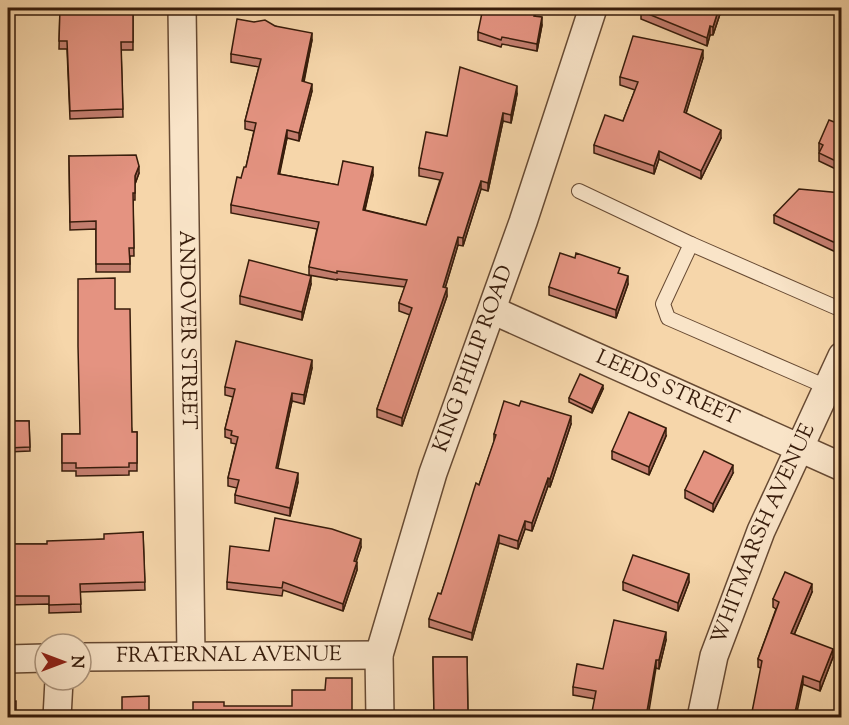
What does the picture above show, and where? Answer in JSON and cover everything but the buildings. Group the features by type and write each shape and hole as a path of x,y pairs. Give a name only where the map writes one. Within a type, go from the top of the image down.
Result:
{"street":[{"name":"ANDOVER STREET","path":"182,8 191,655"},
{"name":"KING PHILIP ROAD","path":"380,717 379,655 440,451 492,310 593,8"},
{"name":"LEEDS STREET","path":"492,310 842,467"},
{"name":"WHITMARSH AVENUE","path":"701,717 714,656 761,531 842,356"},
{"name":"FRATERNAL AVENUE","path":"93,657 379,655"},
{"path":"8,659 33,658"},
{"path":"57,717 58,692"}],"lane":[{"path":"579,191 691,244 842,310"},
{"path":"691,244 663,304 668,318 827,387"}]}
